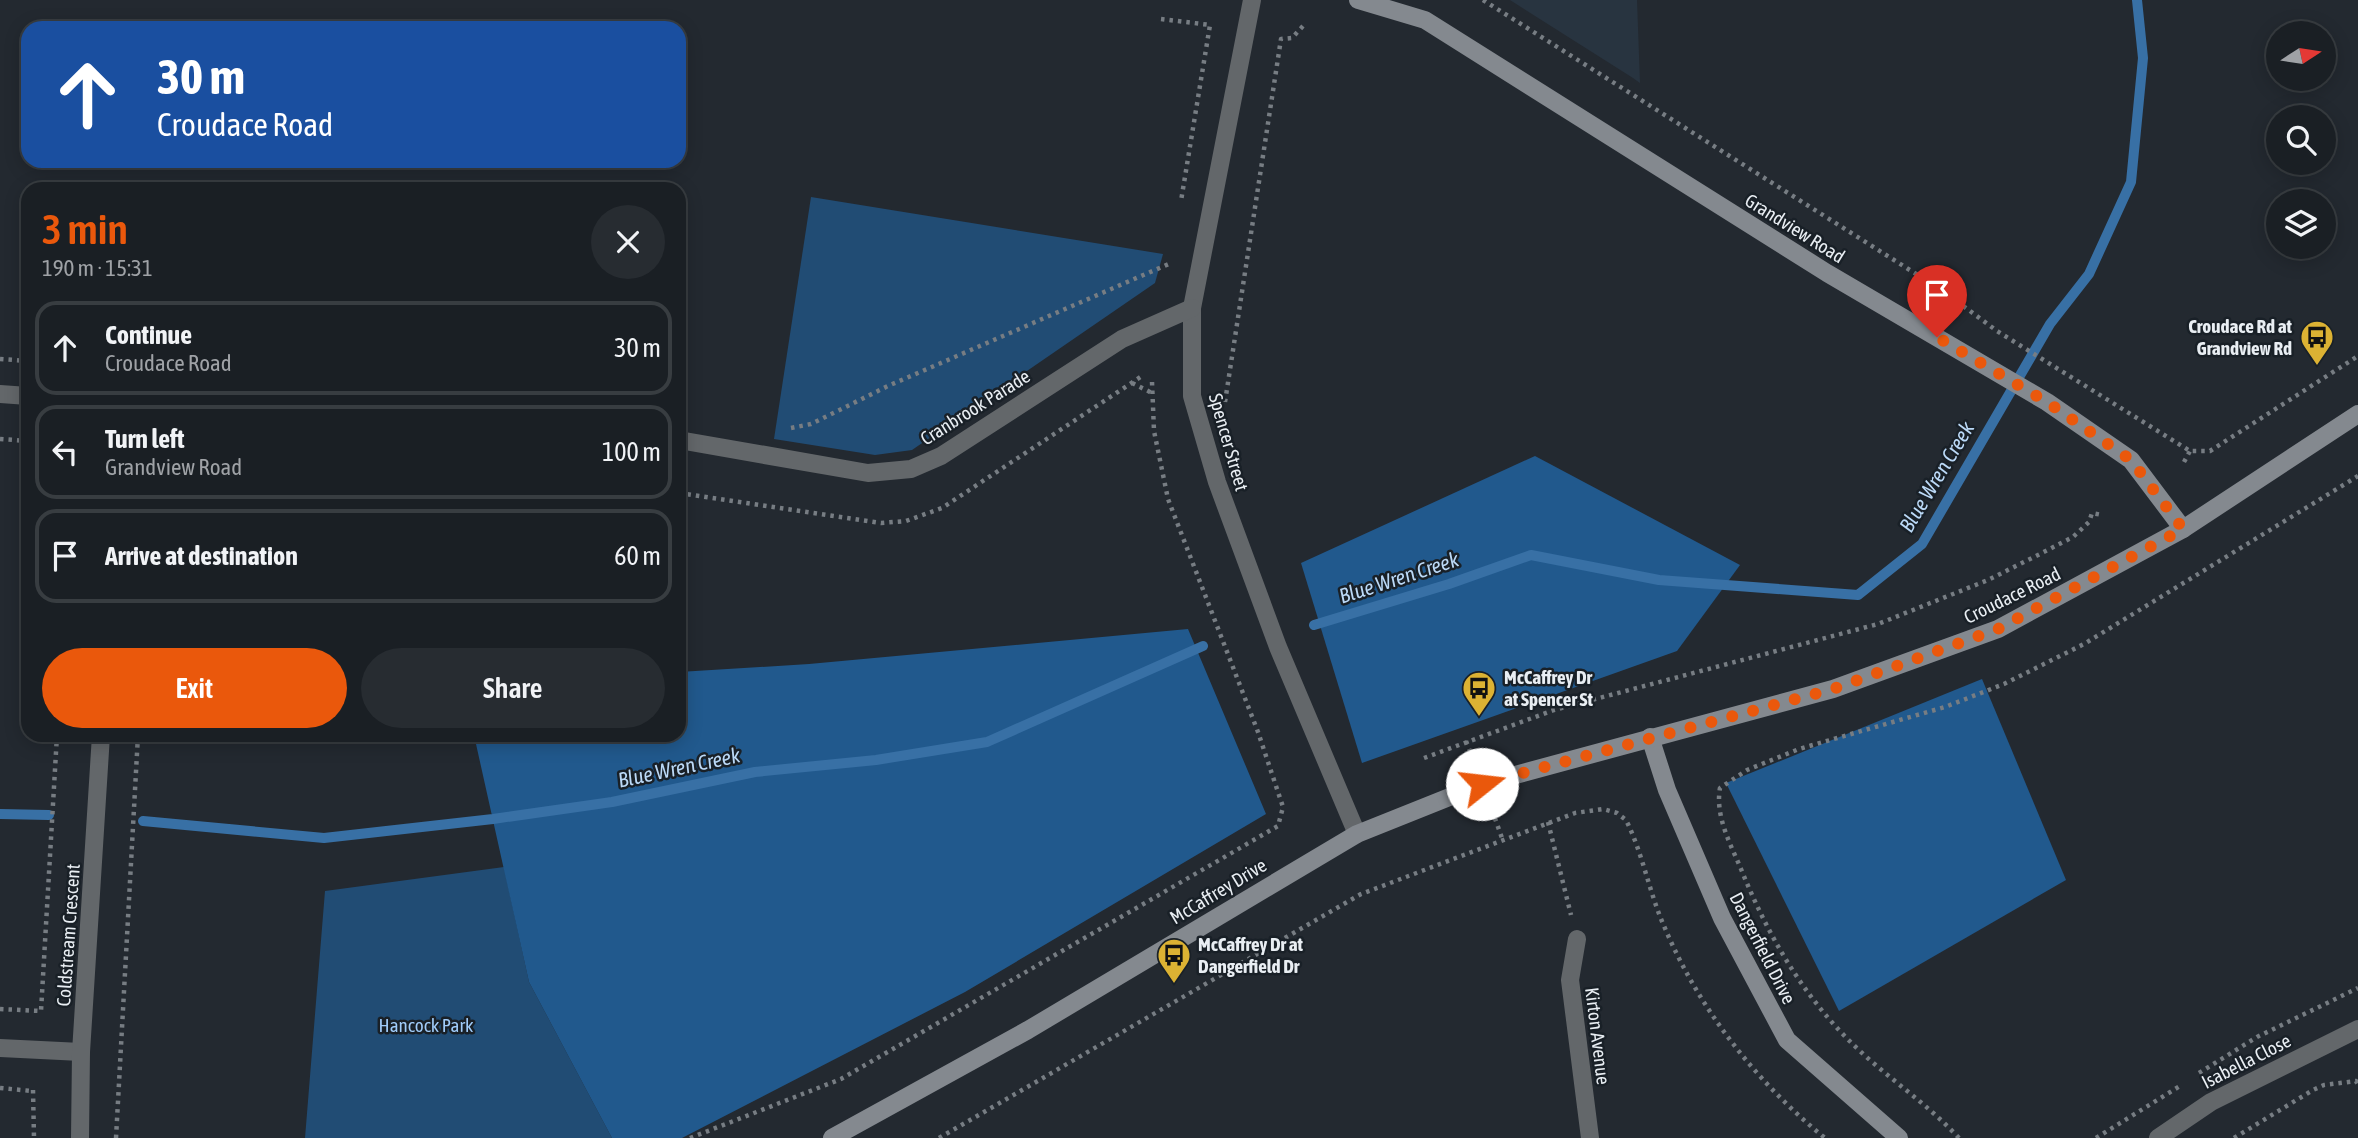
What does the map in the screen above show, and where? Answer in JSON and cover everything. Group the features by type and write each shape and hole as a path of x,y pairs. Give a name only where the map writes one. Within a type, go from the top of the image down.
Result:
{"main road":[{"name":"Grandview Road","path":"1358,0 1425,20 1827,273 2047,402 2131,460 2183,529"},
{"name":"Croudace Road","path":"1650,737 1833,689 1998,629 2183,529 2358,414"},
{"name":"McCaffrey Drive","path":"832,1138 1028,1030 1356,834 1482,784 1650,737"},
{"name":"Dangerfield Drive","path":"1650,737 1667,790 1722,918 1787,1040 1899,1138"}],"street":[{"name":"Spencer Street","path":"1252,0 1192,308 1192,397 1217,482 1278,647 1356,834"},
{"name":"Cranbrook Parade","path":"686,441 868,473 911,469 941,456 1122,339 1192,308"},
{"path":"0,394 21,396"},
{"name":"Coldstream Crescent","path":"80,1138 81,1052 101,742"},
{"name":"Kirton Avenue","path":"1577,939 1570,980 1590,1138"},
{"name":"Isabella Close","path":"2158,1138 2211,1101 2358,1029"},
{"path":"0,1048 81,1052"}],"path":[{"path":"1483,0 1943,290 1997,331 2190,451 2210,451 2358,356"},
{"path":"1161,19 1210,25 1180,210"},
{"path":"1226,410 1229,365 1281,39 1292,38 1303,26"},
{"path":"781,427 793,429 811,424 910,376 1171,263 1173,250"},
{"path":"0,359 21,360"},
{"path":"690,1138 841,1079 1278,826 1283,807 1258,732 1168,499 1154,431 1152,382"},
{"path":"1132,383 1152,393"},
{"path":"0,439 21,440"},
{"path":"2184,462 2190,451"},
{"path":"1959,1138 1927,1107 1870,1060 1812,1000 1783,957 1760,915 1719,813 1720,788 1747,770 1799,749 1956,702 2004,684 2084,644 2358,476"},
{"path":"1424,758 1554,710 1878,624 1988,580 2073,537 2089,522 2092,513 2102,515"},
{"path":"1466,741 1475,764"},
{"path":"0,1009 41,1011 57,742"},
{"path":"116,1138 138,742"},
{"path":"1491,809 1503,841"},
{"path":"939,1138 1361,894 1548,822 1588,810 1603,809 1617,813 1626,820 1664,927 1718,1024 1755,1072 1825,1138"},
{"path":"1548,822 1577,939"},
{"path":"2096,1138 2257,1037 2358,988"},
{"path":"2234,1138 2324,1085 2356,1081 2358,1085"},
{"path":"0,1088 33,1090 34,1138"}],"shaded area":[{"path":"1510,0 1637,0 1640,83 1633,78"},
{"path":"1535,456 1740,565 1677,651 1362,763 1301,563"},
{"path":"1188,629 1266,814 965,992 682,1138 612,1138 529,982 476,742 686,742 686,672 809,664"},
{"path":"1982,679 2066,880 1839,1011 1726,783"}],"green space":[{"path":"811,197 1163,254 1155,283 912,450 875,455 774,439"},
{"name":"Hancock Park","path":"504,867 529,982 612,1138 305,1138 325,891"}],"waterway":[{"name":"Blue Wren Creek","path":"1314,625 1449,584 1531,555 1659,580 1858,595 1922,544 2050,324 2089,274 2131,182 2143,58 2137,0"},
{"name":"Blue Wren Creek","path":"143,821 324,838 493,819 612,802 755,772 876,760 987,742 1203,646"},
{"name":"Blue Wren Creek","path":"0,814 49,815"}],"place":[{"name":"Croudace Rd at Grandview Rd","path":"2317,367"},
{"name":"McCaffrey Dr at Spencer St","path":"1479,718"},
{"name":"McCaffrey Dr at Dangerfield Dr","path":"1174,985"}],"route":[{"path":"1482,784 1566,759 1833,689 1998,629 2183,529 2131,460 2047,402 1937,337"}]}
